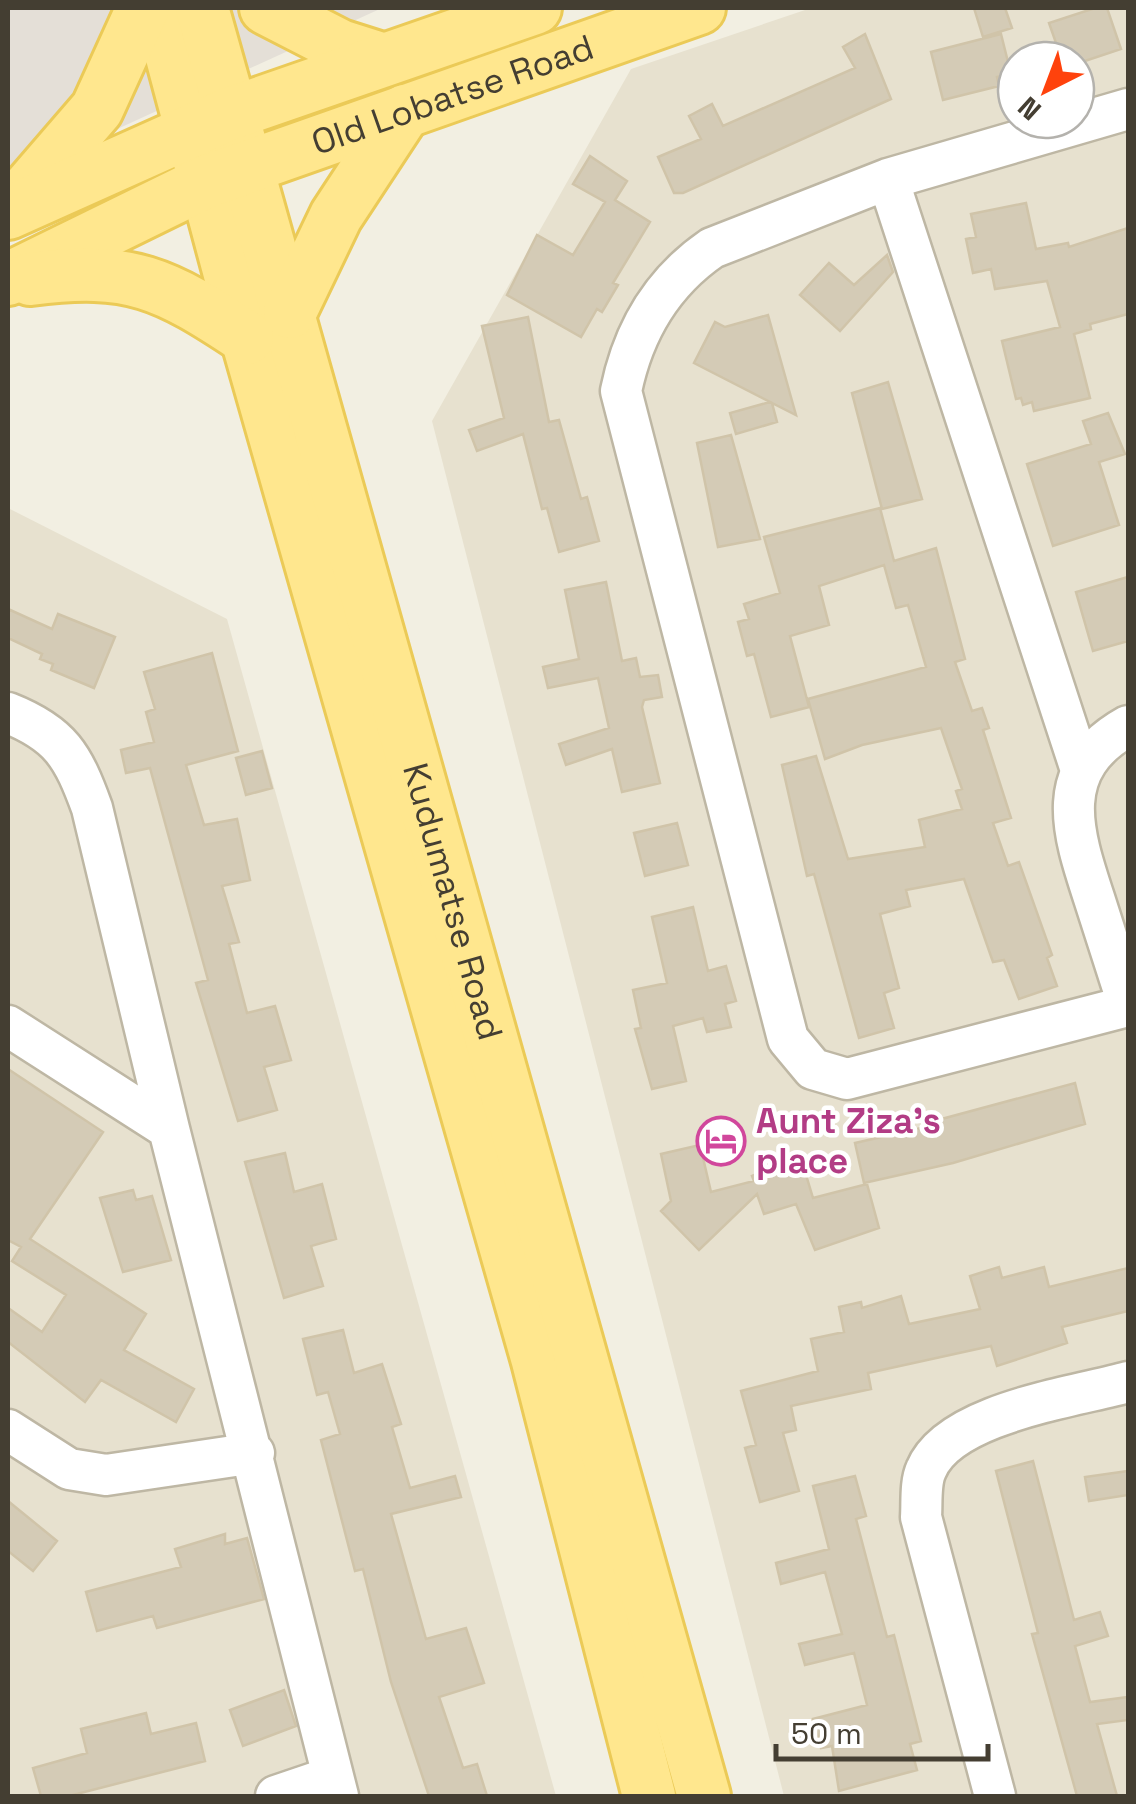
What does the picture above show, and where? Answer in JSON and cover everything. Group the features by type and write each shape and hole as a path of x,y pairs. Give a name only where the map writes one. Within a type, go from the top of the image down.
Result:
{"main road":[{"path":"8,212 97,109 143,8"},
{"name":"Kudumatse Road","path":"158,8 210,122 228,174 650,1796"},
{"name":"Kudumatse Road","path":"202,8 210,122"},
{"path":"266,8 340,46 381,59"},
{"path":"8,212 210,122 535,8"},
{"name":"Old Lobatse Road","path":"8,280 228,174 699,8"},
{"path":"8,280 110,273 144,280 269,325 406,111"},
{"name":"Kudumatse Road","path":"269,325 329,464 704,1796"}],"street":[{"path":"1128,110 888,178 712,248 688,265 660,295 629,350 620,392 788,1039 813,1069 847,1079 1128,1005 1074,836 1073,798 1081,770 1106,739 1128,726"},
{"path":"888,178 1081,770"},
{"path":"8,714 40,726 74,759 92,808 168,1129 254,1453 335,1787 276,1796"},
{"path":"8,1026 168,1129"},
{"path":"994,1796 920,1517 925,1470 945,1443 975,1424 1128,1382"},
{"path":"8,1430 69,1468 106,1475 254,1453"}],"shaded area":[{"path":"8,8 382,8 8,179"},
{"path":"811,8 1128,8 1128,1796 784,1796 432,421 631,69"},
{"path":"8,508 227,619 556,1796 8,1796"}],"building":[{"path":"974,8 1005,8 1012,28 983,37"},
{"path":"1095,8 1107,8 1121,49 1096,57 1096,40 1055,40 1049,23"},
{"path":"865,34 891,99 683,193 674,193 658,157 701,139 689,116 712,104 723,126 855,68 843,47"},
{"path":"1001,34 1002,40 996,40 996,87 943,100 931,52"},
{"path":"590,156 627,181 615,200 650,222 613,283 618,285 602,312 597,309 581,337 507,295 537,235 573,255 605,202 573,184"},
{"path":"1026,203 1036,249 1068,243 1069,247 1128,228 1128,314 1090,324 1091,329 1074,334 1090,398 1034,411 1032,402 1023,405 1021,398 1016,399 1002,341 1060,327 1047,281 995,289 991,269 973,273 966,239 976,237 971,214"},
{"path":"887,255 893,272 840,331 800,295 829,263 854,285"},
{"path":"768,315 796,415 772,403 777,422 736,434 730,413 770,402 694,363 715,322 725,327"},
{"path":"528,317 549,422 559,420 581,499 587,497 599,541 559,552 547,508 542,509 523,434 477,451 469,430 504,418 482,326"},
{"path":"888,382 922,499 882,509 852,393"},
{"path":"1108,413 1125,454 1099,462 1119,525 1053,546 1027,464 1091,444 1083,421"},
{"path":"731,435 760,539 718,547 697,443"},
{"path":"880,508 894,561 936,548 965,659 955,662 972,711 982,708 989,728 983,730 1011,818 993,823 1008,866 1019,862 1052,955 1047,958 1057,986 1019,999 1004,960 993,962 964,879 906,890 910,906 880,914 899,988 884,993 894,1028 859,1038 814,874 807,876 782,765 816,756 848,859 925,847 919,820 962,809 956,791 962,789 941,728 862,745 825,759 808,699 926,667 908,605 896,608 884,565 819,586 829,625 790,636 809,707 771,717 754,654 747,656 738,622 749,619 744,604 780,593 764,537"},
{"path":"1128,577 1128,641 1093,651 1076,592"},
{"path":"606,582 622,661 636,658 640,677 658,675 662,697 644,700 642,707 660,783 622,792 612,749 566,765 559,744 609,728 598,678 548,688 543,667 579,659 565,590"},
{"path":"8,609 52,629 58,614 115,637 94,688 51,670 53,664 40,659 42,654 8,638"},
{"path":"212,653 238,751 186,765 204,825 237,819 250,880 222,886 239,942 229,944 247,1013 275,1006 291,1060 264,1067 277,1110 238,1121 196,983 208,980 150,768 126,773 121,750 154,742 146,712 155,709 144,672"},
{"path":"262,751 272,788 246,795 236,758"},
{"path":"677,823 688,865 645,876 634,833"},
{"path":"693,907 708,971 726,966 736,1001 725,1004 731,1027 707,1032 703,1018 673,1026 686,1081 652,1089 635,1029 641,1028 633,990 667,983 652,917"},
{"path":"8,1069 103,1132 30,1239 146,1314 124,1350 194,1389 176,1422 101,1380 85,1402 8,1342 8,1308 42,1332 66,1295 12,1261 21,1247 8,1240"},
{"path":"1075,1083 1085,1124 953,1163 864,1183 855,1143 939,1124 938,1120"},
{"path":"700,1145 711,1192 754,1181 752,1176 800,1155 813,1198 867,1184 879,1228 815,1250 796,1204 764,1214 757,1194 699,1250 661,1211 671,1201 661,1154"},
{"path":"285,1153 294,1192 322,1184 336,1239 311,1246 323,1286 284,1298 245,1162"},
{"path":"133,1190 136,1200 152,1196 171,1260 123,1272 100,1198"},
{"path":"999,1267 1002,1278 1044,1267 1049,1287 1128,1268 1128,1311 1062,1327 1067,1343 997,1366 991,1346 868,1373 871,1389 791,1406 796,1430 783,1433 799,1491 760,1502 745,1448 756,1445 741,1391 818,1371 811,1339 844,1332 839,1307 861,1302 862,1308 901,1296 909,1324 980,1309 970,1276"},
{"path":"343,1330 354,1373 382,1364 401,1424 392,1427 410,1488 455,1476 461,1497 391,1514 426,1639 466,1628 484,1683 439,1697 463,1768 477,1764 487,1796 429,1796 391,1682 363,1569 355,1571 321,1440 340,1434 328,1392 317,1395 303,1339"},
{"path":"1033,1461 1074,1620 1100,1612 1108,1636 1075,1646 1090,1702 1128,1697 1128,1720 1097,1724 1117,1796 1077,1796 1032,1634 1038,1633 996,1471"},
{"path":"1128,1471 1128,1495 1089,1501 1085,1477"},
{"path":"855,1476 866,1516 856,1519 887,1637 894,1635 921,1741 910,1744 917,1770 839,1791 832,1746 821,1748 813,1719 867,1705 854,1653 805,1665 799,1644 842,1634 825,1572 781,1584 776,1563 829,1549 813,1486"},
{"path":"8,1501 57,1541 33,1571 8,1551"},
{"path":"225,1534 225,1544 247,1538 264,1599 157,1628 153,1616 97,1631 86,1592 181,1567 175,1549"},
{"path":"284,1690 296,1726 243,1746 230,1710"},
{"path":"146,1713 151,1734 196,1723 205,1761 69,1796 41,1796 33,1768 87,1753 81,1729"}],"place":[{"name":"Aunt Ziza's place","path":"721,1141"}]}
